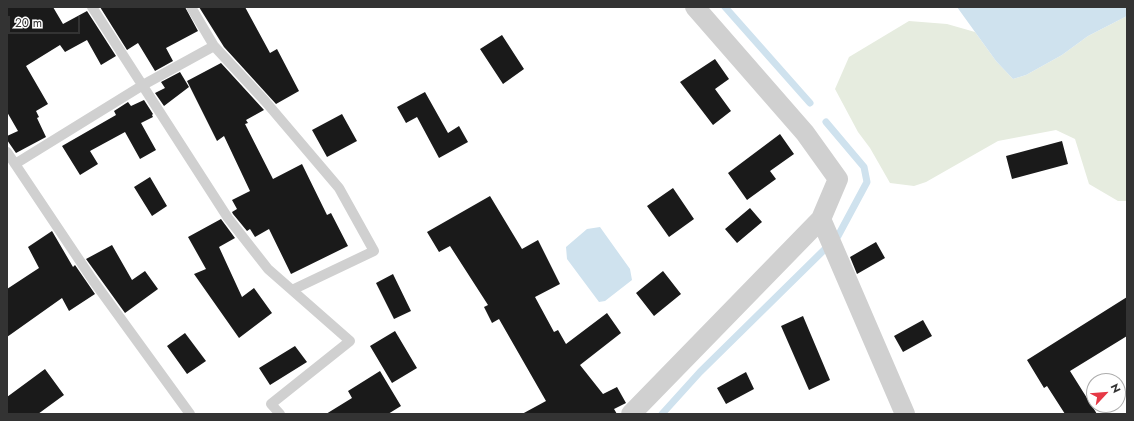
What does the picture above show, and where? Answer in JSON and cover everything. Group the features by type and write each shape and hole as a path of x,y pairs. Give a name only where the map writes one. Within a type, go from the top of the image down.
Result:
{"street":[{"path":"634,413 821,220 838,179 805,133 695,7"},
{"path":"821,220 906,414"}],"lane":[{"path":"92,7 228,218 268,269 350,341 272,404 280,414"},
{"path":"191,7 214,46 265,101 339,188 374,251 292,290"},
{"path":"16,164 143,85 214,46"},
{"path":"7,152 92,279 190,414"}],"shaded area":[{"path":"1127,16 1127,201 1118,201 1089,184 1075,139 1056,130 998,141 926,182 914,186 890,183 870,148 858,132 835,89 849,57 909,21 947,24 975,32 996,61 1013,79 1026,75 1062,55 1088,36"}],"water":[{"path":"957,7 1127,7 1127,16 1088,36 1062,55 1026,75 1013,79 996,61"},
{"path":"600,227 630,269 632,280 605,301 599,302 567,259 566,247 587,229"}],"building":[{"path":"7,7 53,7 63,24 87,11 116,56 101,65 87,40 65,52 60,45 26,66 48,104 36,111 39,117 37,118 46,137 16,153 7,140 7,136 18,131 7,112"},
{"path":"100,7 185,7 198,31 166,48 173,61 155,71 138,43 127,50"},
{"path":"199,7 245,7 270,53 277,49 299,91 276,104 224,47"},
{"path":"502,35 524,69 503,84 480,49"},
{"path":"715,59 729,79 715,89 731,111 713,125 680,82"},
{"path":"221,63 264,110 246,120 248,123 245,124 273,179 302,164 327,215 331,213 348,246 291,274 269,229 255,237 250,229 247,231 233,214 232,212 237,209 232,200 250,191 224,136 217,141 187,81"},
{"path":"180,72 189,87 164,106 155,93 165,88 161,82"},
{"path":"425,92 448,133 459,126 468,142 439,158 417,117 406,123 397,107"},
{"path":"144,100 153,114 153,117 141,123 156,150 140,159 125,132 90,151 98,164 80,175 62,146 116,115 114,111 128,102 131,106"},
{"path":"342,114 357,141 327,157 312,130"},
{"path":"780,134 794,154 770,171 776,179 747,200 728,173"},
{"path":"1062,141 1068,164 1012,179 1006,156"},
{"path":"150,177 167,206 152,216 134,187"},
{"path":"673,188 694,219 669,237 647,206"},
{"path":"490,196 522,249 538,240 560,284 535,297 554,332 558,330 566,344 607,313 621,333 580,365 603,394 617,387 626,403 614,409 617,414 522,414 546,401 499,319 492,323 484,307 488,305 450,246 439,252 427,232"},
{"path":"750,208 762,222 737,243 725,229"},
{"path":"221,219 235,238 219,247 242,297 254,288 272,313 239,338 194,274 206,269 188,237"},
{"path":"52,231 73,267 75,265 95,294 69,311 62,298 7,337 7,289 39,268 28,247"},
{"path":"876,242 885,258 857,274 850,257"},
{"path":"112,245 132,280 145,271 158,289 125,313 86,259"},
{"path":"663,271 681,294 654,316 636,293"},
{"path":"393,274 411,311 394,319 376,283"},
{"path":"1127,297 1127,336 1070,371 1086,396 1086,413 1097,414 1065,414 1047,386 1044,388 1027,360"},
{"path":"803,316 830,380 809,390 781,326"},
{"path":"923,320 932,336 903,352 894,336"},
{"path":"395,331 417,368 392,383 370,346"},
{"path":"185,333 206,361 187,374 167,346"},
{"path":"295,346 307,362 270,385 259,368"},
{"path":"45,369 64,395 38,414 7,414 7,397"},
{"path":"380,371 401,406 388,414 326,414 352,398 348,391"},
{"path":"746,372 754,389 726,404 717,388"}],"waterway":[{"path":"725,7 810,103"},
{"path":"826,122 864,167 867,182 838,236"},
{"path":"662,414 700,372 825,249"}]}
